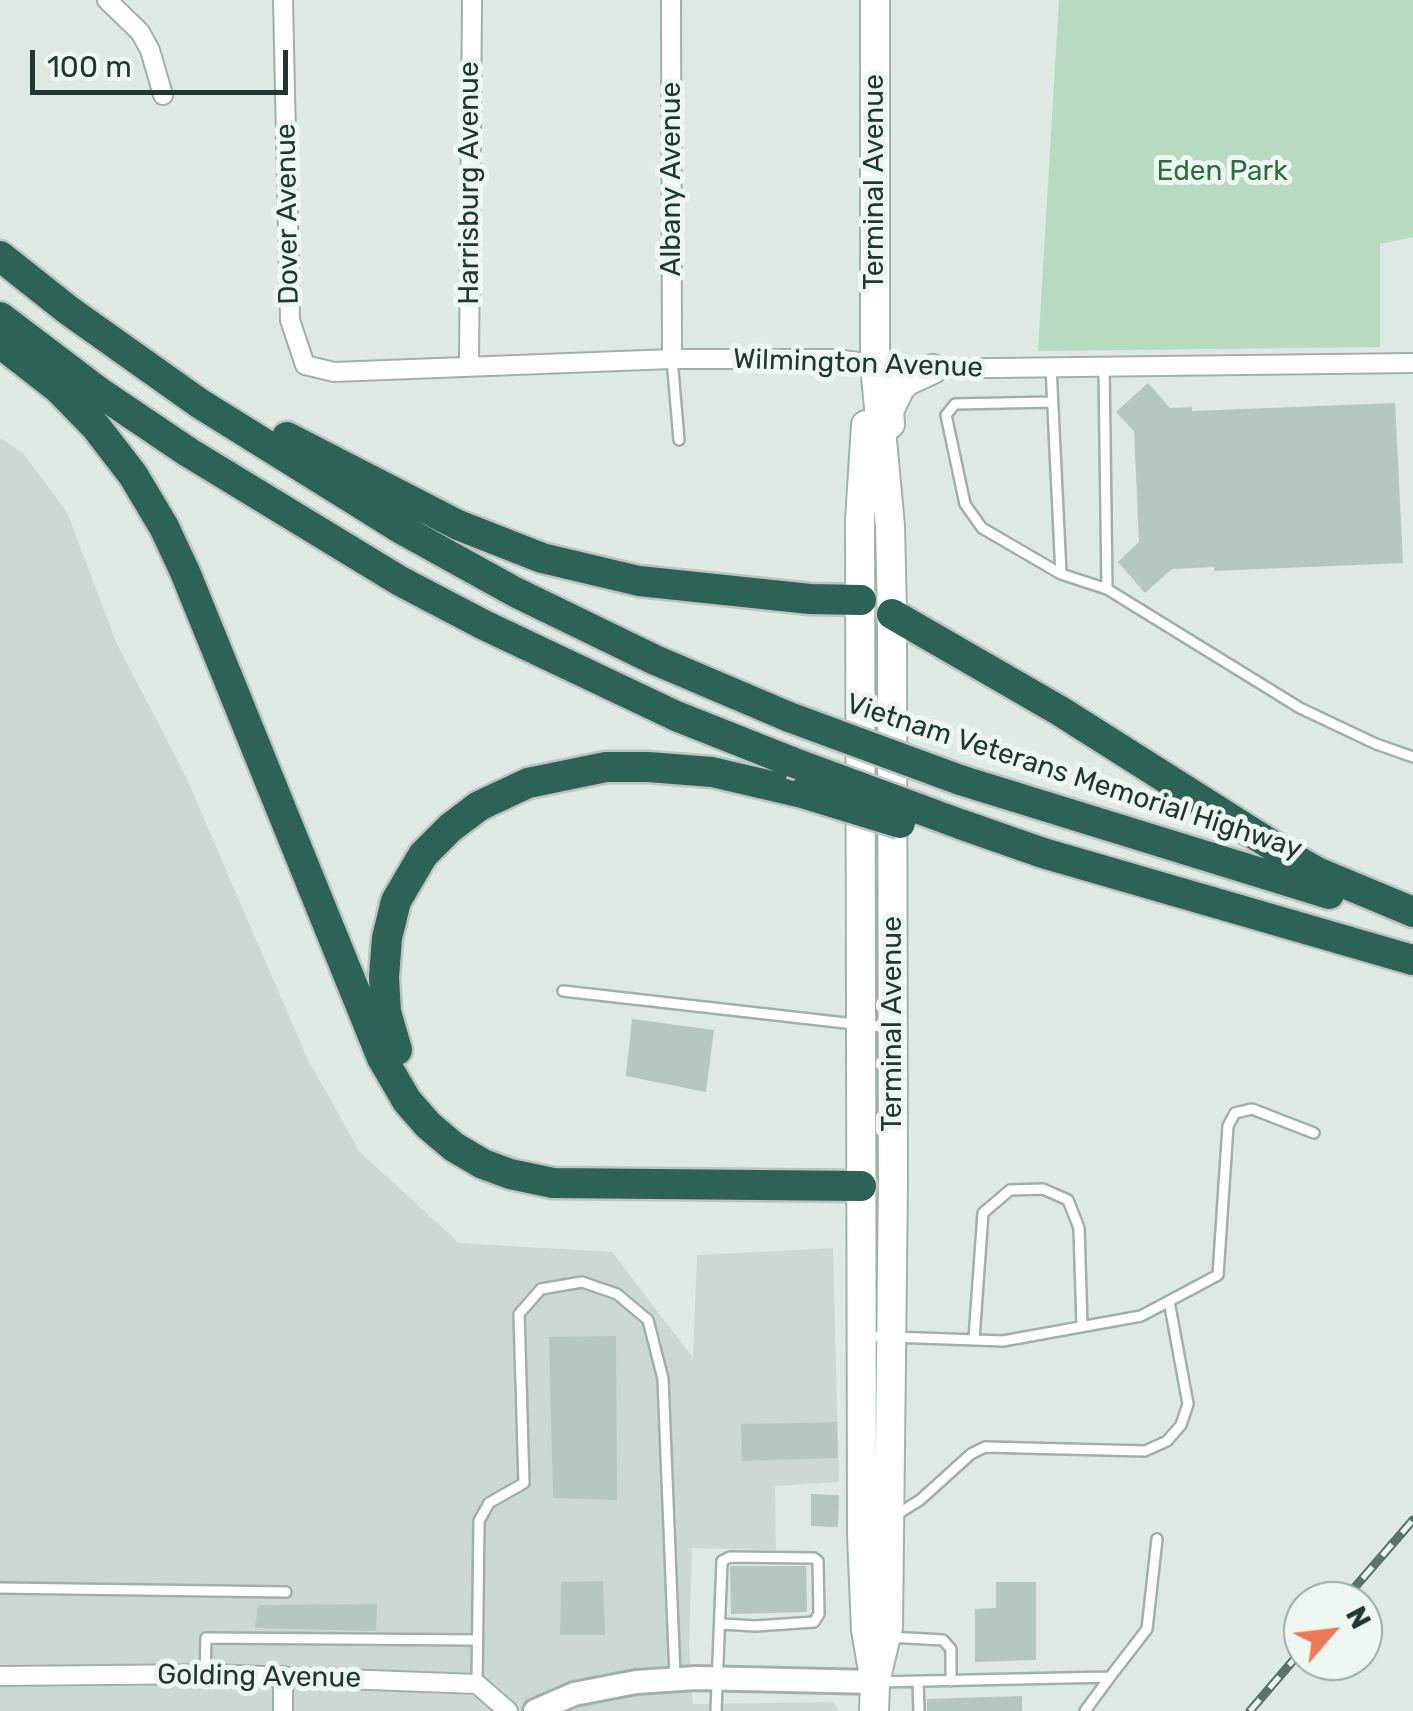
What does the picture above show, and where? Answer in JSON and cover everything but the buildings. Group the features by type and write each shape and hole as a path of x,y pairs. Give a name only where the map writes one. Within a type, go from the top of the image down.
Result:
{"highway":[{"name":"Vietnam Veterans Memorial Highway","path":"0,256 68,310 199,403 403,530 516,592 656,660 789,717 960,780 1413,915"},
{"path":"68,310 329,462 458,525 542,558 639,580 810,599 860,600"},
{"path":"0,317 99,392 188,452 400,581 627,694 963,833"},
{"path":"0,343 84,414 133,476 164,527 374,1041 398,1088 428,1125 483,1164 523,1178 553,1183 861,1178"},
{"path":"892,614 1060,711 1289,856 1413,915"},
{"path":"861,1178 576,1168 506,1156 460,1132 434,1107 402,1063 386,1012 386,938 402,886 423,855 450,828 494,798 557,775 626,766 712,772 1043,853 1413,960"}],"main road":[{"name":"Terminal Avenue","path":"874,1711 875,1682 886,1637 893,1180 892,614 890,526 875,365 875,0"},
{"name":"Terminal Avenue","path":"875,365 868,404 860,520 862,1336 866,1630 875,1682"},
{"path":"890,526 894,494 889,411 907,381 933,369"},
{"path":"860,600 892,614"},
{"path":"861,1178 893,1180"}],"street":[{"path":"107,0 140,32 150,50 163,95"},
{"name":"Dover Avenue","path":"283,0 290,320 305,365"},
{"name":"Harrisburg Avenue","path":"469,365 472,0"},
{"name":"Albany Avenue","path":"671,0 672,359"},
{"name":"Wilmington Avenue","path":"305,365 334,372 672,359 835,359 933,369 1413,363"},
{"name":"Golding Avenue","path":"0,1676 204,1674 477,1684"},
{"path":"283,1676 283,1711"},
{"path":"536,1711 574,1694 608,1686 676,1679 875,1682"},
{"path":"477,1684 508,1711"}],"lane":[{"path":"672,359 680,440"},
{"path":"1104,367 1107,589"},
{"path":"1050,368 1060,574"},
{"path":"1052,402 955,404 946,414 965,504 982,528 1060,574 1107,589 1300,708 1413,757"},
{"path":"563,991 893,1029"},
{"path":"862,1336 1004,1340 1140,1316 1218,1274 1228,1126 1235,1113 1252,1109 1314,1133"},
{"path":"974,1340 983,1212 1010,1190 1043,1189 1068,1200 1080,1228 1082,1326"},
{"path":"477,1684 479,1521 489,1503 524,1484 519,1314 542,1289 582,1282 617,1294 648,1320 663,1379 676,1679"},
{"path":"889,1519 920,1500 971,1454 986,1447 1145,1452 1168,1442 1181,1425 1188,1404 1169,1301"},
{"path":"1085,1711 1146,1629 1158,1539"},
{"path":"716,1711 722,1561 730,1557 818,1561 819,1614 814,1622 772,1626 722,1624"},
{"path":"0,1588 286,1592"},
{"path":"886,1637 943,1640 950,1650 951,1681"},
{"path":"204,1674 206,1638 478,1640"},
{"path":"875,1682 1110,1677"},
{"path":"918,1681 919,1711"}],"shaded area":[{"path":"0,438 23,453 67,512 116,642 186,777 308,1060 360,1152 459,1243 612,1252 693,1358 697,1255 833,1248 839,1482 775,1486 776,1550 692,1548 689,1645 693,1704 833,1702 839,1711 0,1711"}],"green space":[{"name":"Eden Park","path":"1059,0 1413,0 1413,237 1380,244 1380,347 1038,351"}],"railway":[{"path":"1360,1581 1413,1520"},
{"path":"1250,1711 1283,1672"}]}
